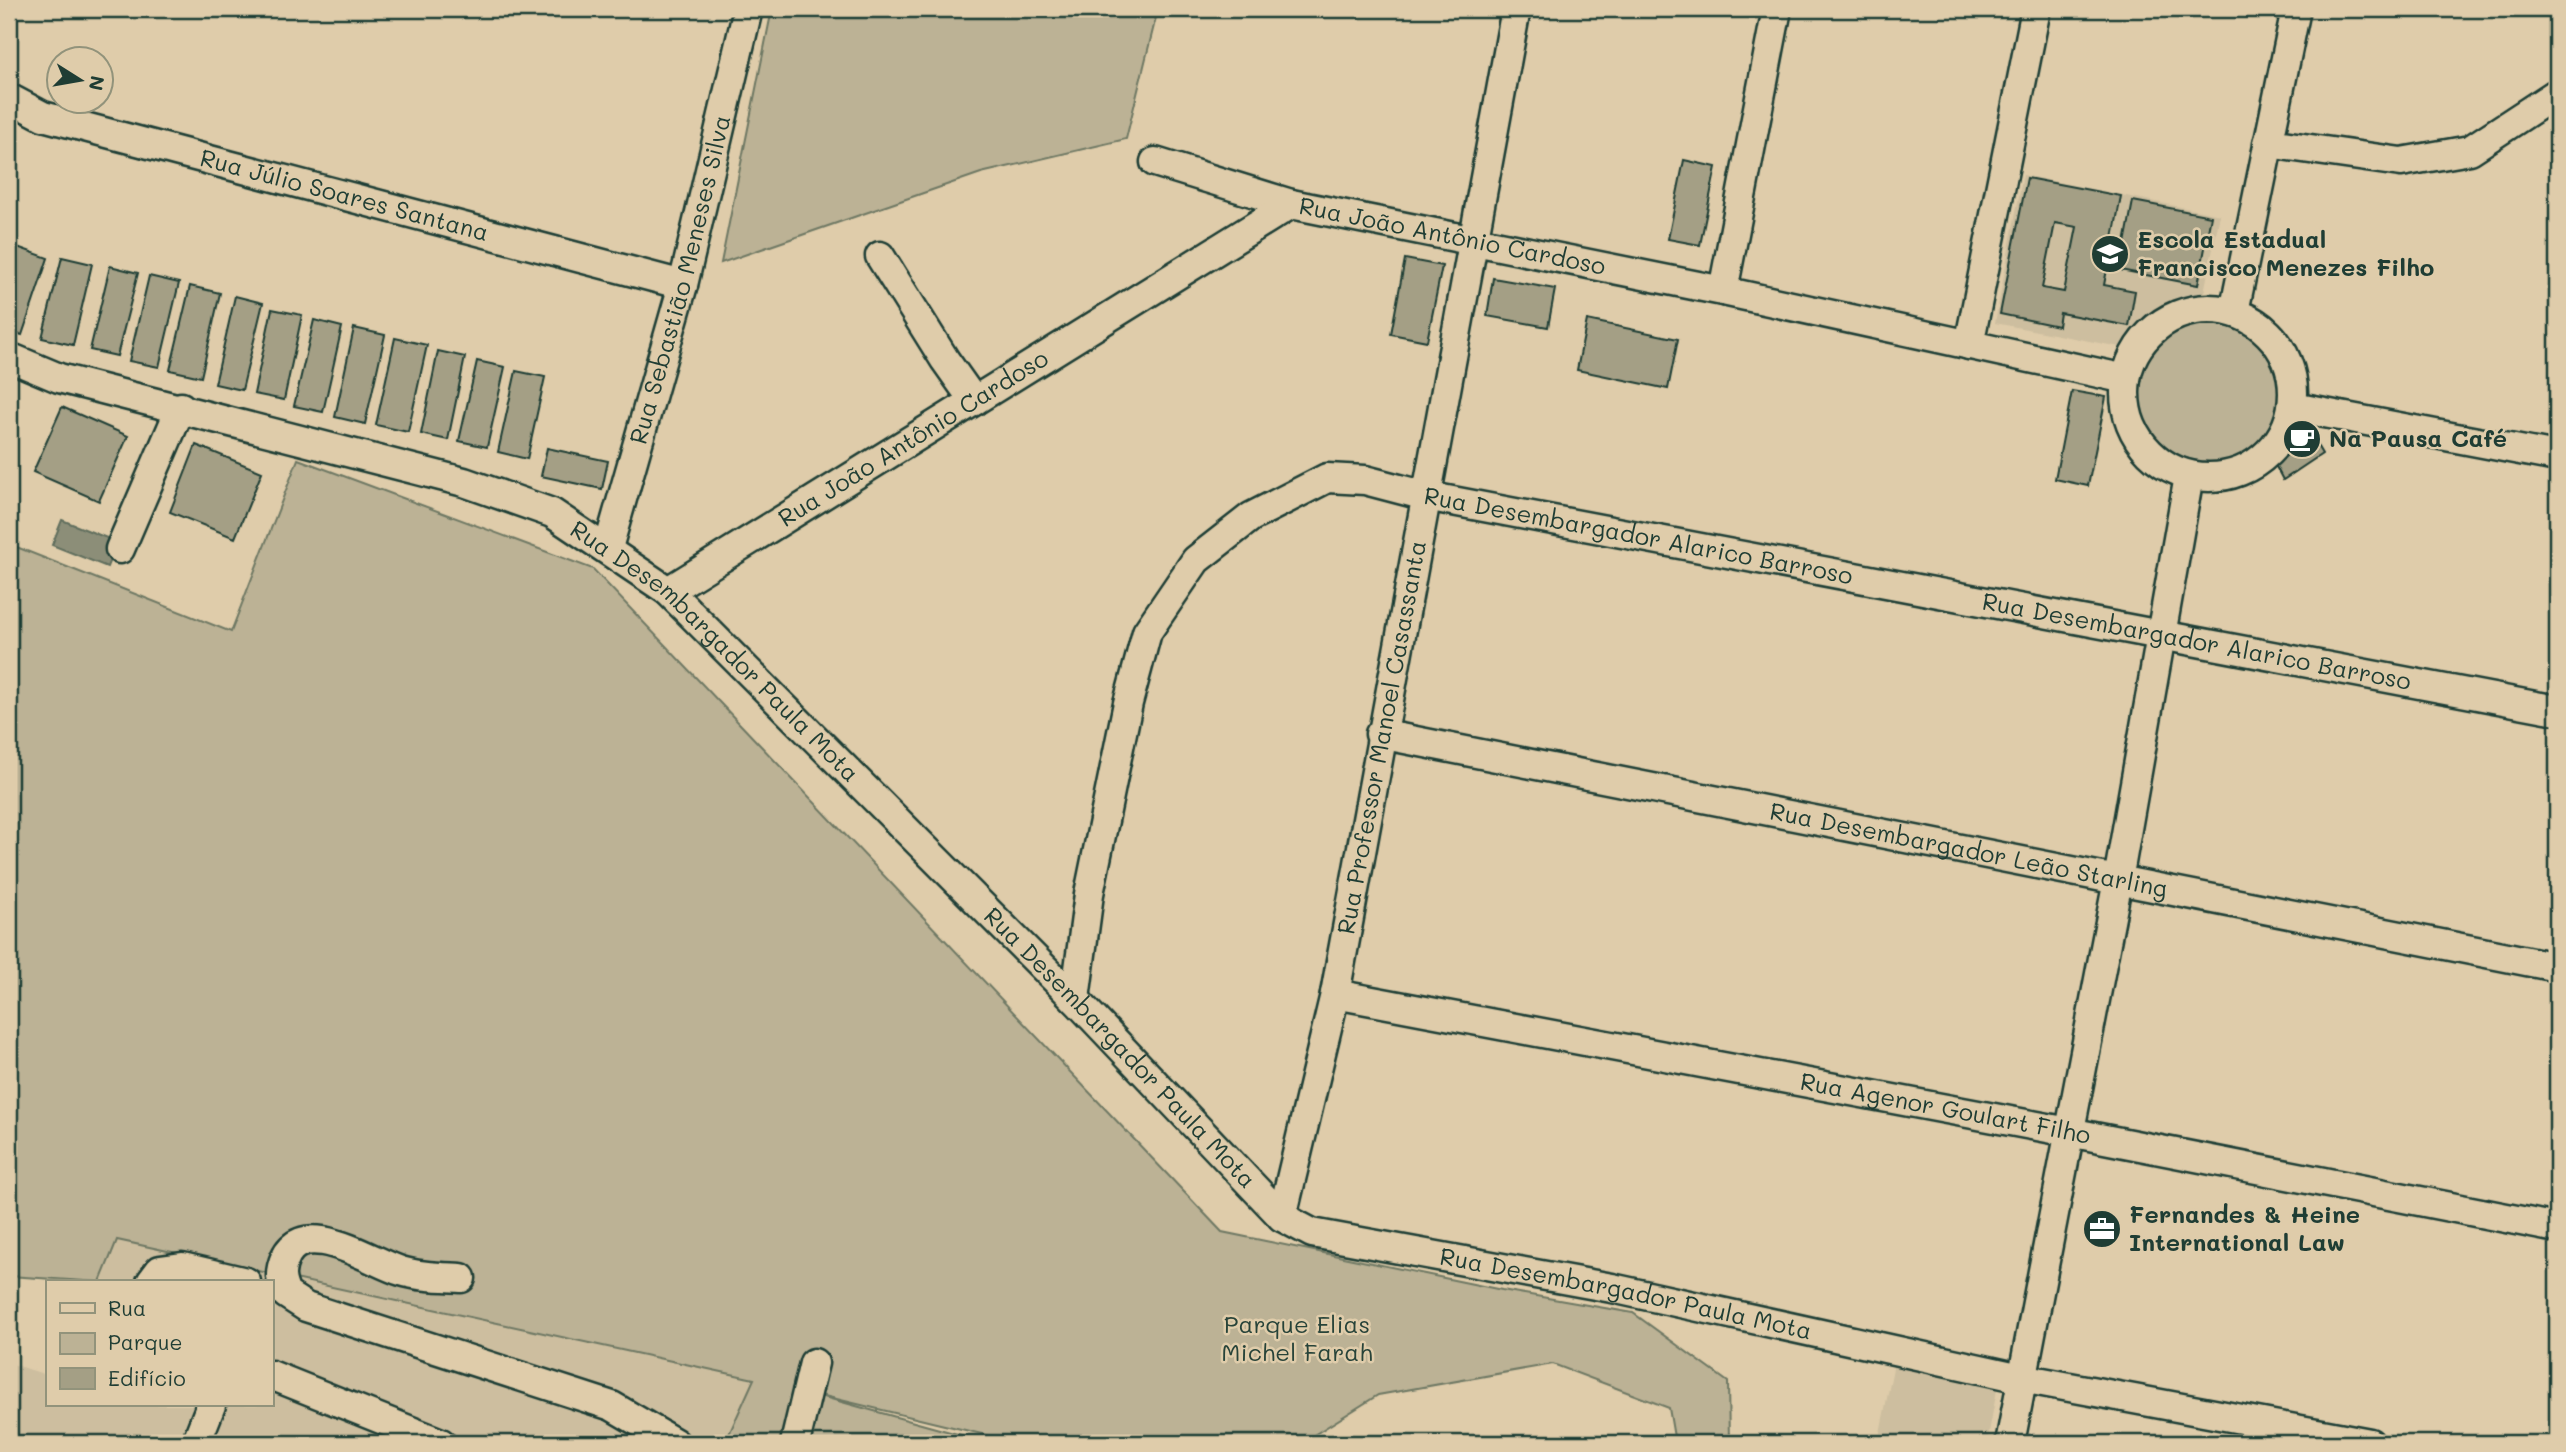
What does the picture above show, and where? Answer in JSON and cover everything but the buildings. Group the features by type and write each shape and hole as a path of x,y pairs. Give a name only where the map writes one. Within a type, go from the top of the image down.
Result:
{"street":[{"name":"Rua Sebastião Meneses Silva","path":"608,548 684,285 748,9"},
{"name":"Rua Professor Manoel Casassanta","path":"1282,1217 1335,994 1380,734 1516,9"},
{"path":"1723,290 1777,9"},
{"path":"1969,345 2036,9"},
{"path":"2234,312 2297,9"},
{"path":"2268,143 2401,162 2470,150 2557,93"},
{"name":"Rua Júlio Soares Santana","path":"9,98 43,116 684,285"},
{"path":"1154,162 1291,204"},
{"name":"Rua João Antônio Cardoso","path":"668,591 1291,204 1723,290 2126,379"},
{"path":"880,256 974,401"},
{"path":"2206,308 2234,312 2256,322 2274,338 2287,359 2293,383 2293,407 2284,433 2266,456 2243,471 2217,478 2189,476 2165,466 2146,450 2132,428 2125,404 2126,379 2136,352 2153,329 2178,314 2206,308"},
{"name":"Rua Desembargador Paula Mota","path":"9,357 60,378 464,482 552,513 608,548 668,591 1075,999 1282,1217 1312,1233 1612,1288 2021,1378 2370,1443"},
{"path":"120,549 181,407"},
{"path":"2293,407 2557,457"},
{"path":"2010,1443 2118,880 2189,476"},
{"name":"Rua Desembargador Alarico Barroso","path":"1075,999 1091,881 1128,703 1147,632 1196,561 1251,517 1327,478 1365,480 1426,496 2162,638 2557,710"},
{"name":"Rua Desembargador Leão Starling","path":"1380,734 2557,967"},
{"name":"Rua Agenor Goulart Filho","path":"1335,994 2069,1132 2557,1228"},
{"path":"461,1278 402,1272 314,1238 298,1241 288,1252 280,1271 278,1292 306,1307 612,1406 675,1443"},
{"path":"152,1280 160,1270 183,1267 238,1280"},
{"path":"795,1443 814,1363"},
{"path":"273,1376 441,1443"},
{"path":"197,1443 211,1406"}],"shaded area":[{"name":"Escola Estadual Francisco Menezes Filho","path":"2023,175 2220,215 2204,292 2174,300 2132,329 2120,347 1995,323"},
{"path":"62,520 117,542 107,567 52,545"},
{"path":"117,1240 755,1380 725,1443 9,1443 9,1363 46,1375 46,1406 273,1406 273,1280 101,1280"},
{"path":"1894,1363 1998,1384 1987,1443 1878,1443"}],"green space":[{"path":"772,9 1158,9 1126,139 981,173 721,263"},
{"path":"2210,320 2237,326 2260,341 2275,364 2281,391 2275,418 2260,441 2237,456 2210,462 2183,456 2160,441 2145,418 2139,391 2145,364 2160,341 2183,326"},
{"name":"Parque Elias Michel Farah","path":"298,459 593,569 1222,1232 1502,1290 1633,1313 1728,1382 1729,1443 1675,1443 1669,1408 1553,1364 1378,1395 1301,1443 1019,1443 791,1388 990,1443 725,1443 754,1379 117,1240 101,1280 9,1276 9,544 231,632"}],"place":[{"name":"Escola Estadual Francisco Menezes Filho","path":"2110,254"},
{"name":"Na Pausa Café","path":"2302,439"},
{"name":"Fernandes & Heine International Law","path":"2102,1229"}]}
